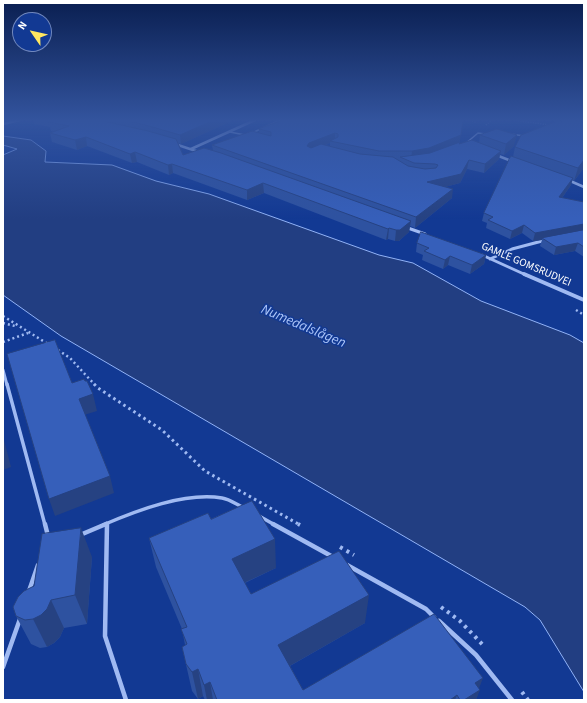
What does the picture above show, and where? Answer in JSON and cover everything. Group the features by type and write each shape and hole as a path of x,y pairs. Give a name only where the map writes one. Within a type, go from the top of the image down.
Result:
{"street":[{"path":"492,153 516,163"},
{"path":"562,178 584,187"},
{"path":"404,226 432,237"},
{"path":"490,259 512,249 548,240"},
{"name":"GAMLE GOMSRUDVEI","path":"478,254 584,300"}],"lane":[{"path":"3,370 49,541"},
{"path":"72,538 107,523 187,499 224,498 244,508"},
{"path":"251,512 338,560"},
{"path":"107,523 105,636 126,700"},
{"path":"27,595 36,567 43,558"},
{"path":"345,564 426,609 476,654 512,700"},
{"path":"4,663 21,616"}],"path":[{"path":"3,316 50,345"},
{"path":"3,323 20,327"},
{"path":"3,342 29,333"},
{"path":"57,349 70,358 98,388 162,430 205,471 303,526"},
{"path":"338,546 359,557"},
{"path":"436,604 460,621 486,648"},
{"path":"518,688 528,700"}],"water":[{"name":"Numedalslågen","path":"8,153 46,153 45,162 112,165 156,181 209,194 379,255 413,263 481,301 570,335 584,343 584,692 540,620 525,607 61,336 3,295 3,155"}],"building":[{"path":"137,153 182,153 183,155 190,153 220,153 411,221 400,230 388,229 263,183 247,190 172,164 168,165"},
{"path":"234,153 355,153 393,157 408,166 425,169 436,168 438,165 414,163 400,157 431,153 499,153 485,164 469,160 461,174 427,182 453,189 416,217"},
{"path":"532,153 584,153 584,160 578,168"},
{"path":"511,156 573,178 559,197 584,202 584,224 535,233 524,225 512,231 488,220 493,217 484,213"},
{"path":"584,230 584,247 578,243 556,247 542,238"},
{"path":"421,232 486,255 472,265 450,256 445,260 424,251 429,248 417,243"},
{"path":"55,340 72,383 84,379 87,381 93,394 79,399 110,476 49,499 7,354"},
{"path":"252,501 275,539 232,559 251,594 339,551 369,595 278,645 303,690 434,614 483,678 475,683 480,690 464,700 460,700 457,695 450,700 217,700 210,682 204,685 198,669 192,672 186,664 182,647 187,644 181,629 187,627 149,538 208,513 211,519"},
{"path":"81,528 75,595 51,600 47,609 41,615 33,619 25,620 16,616 13,607 18,597 24,591 34,586 42,534"}]}
